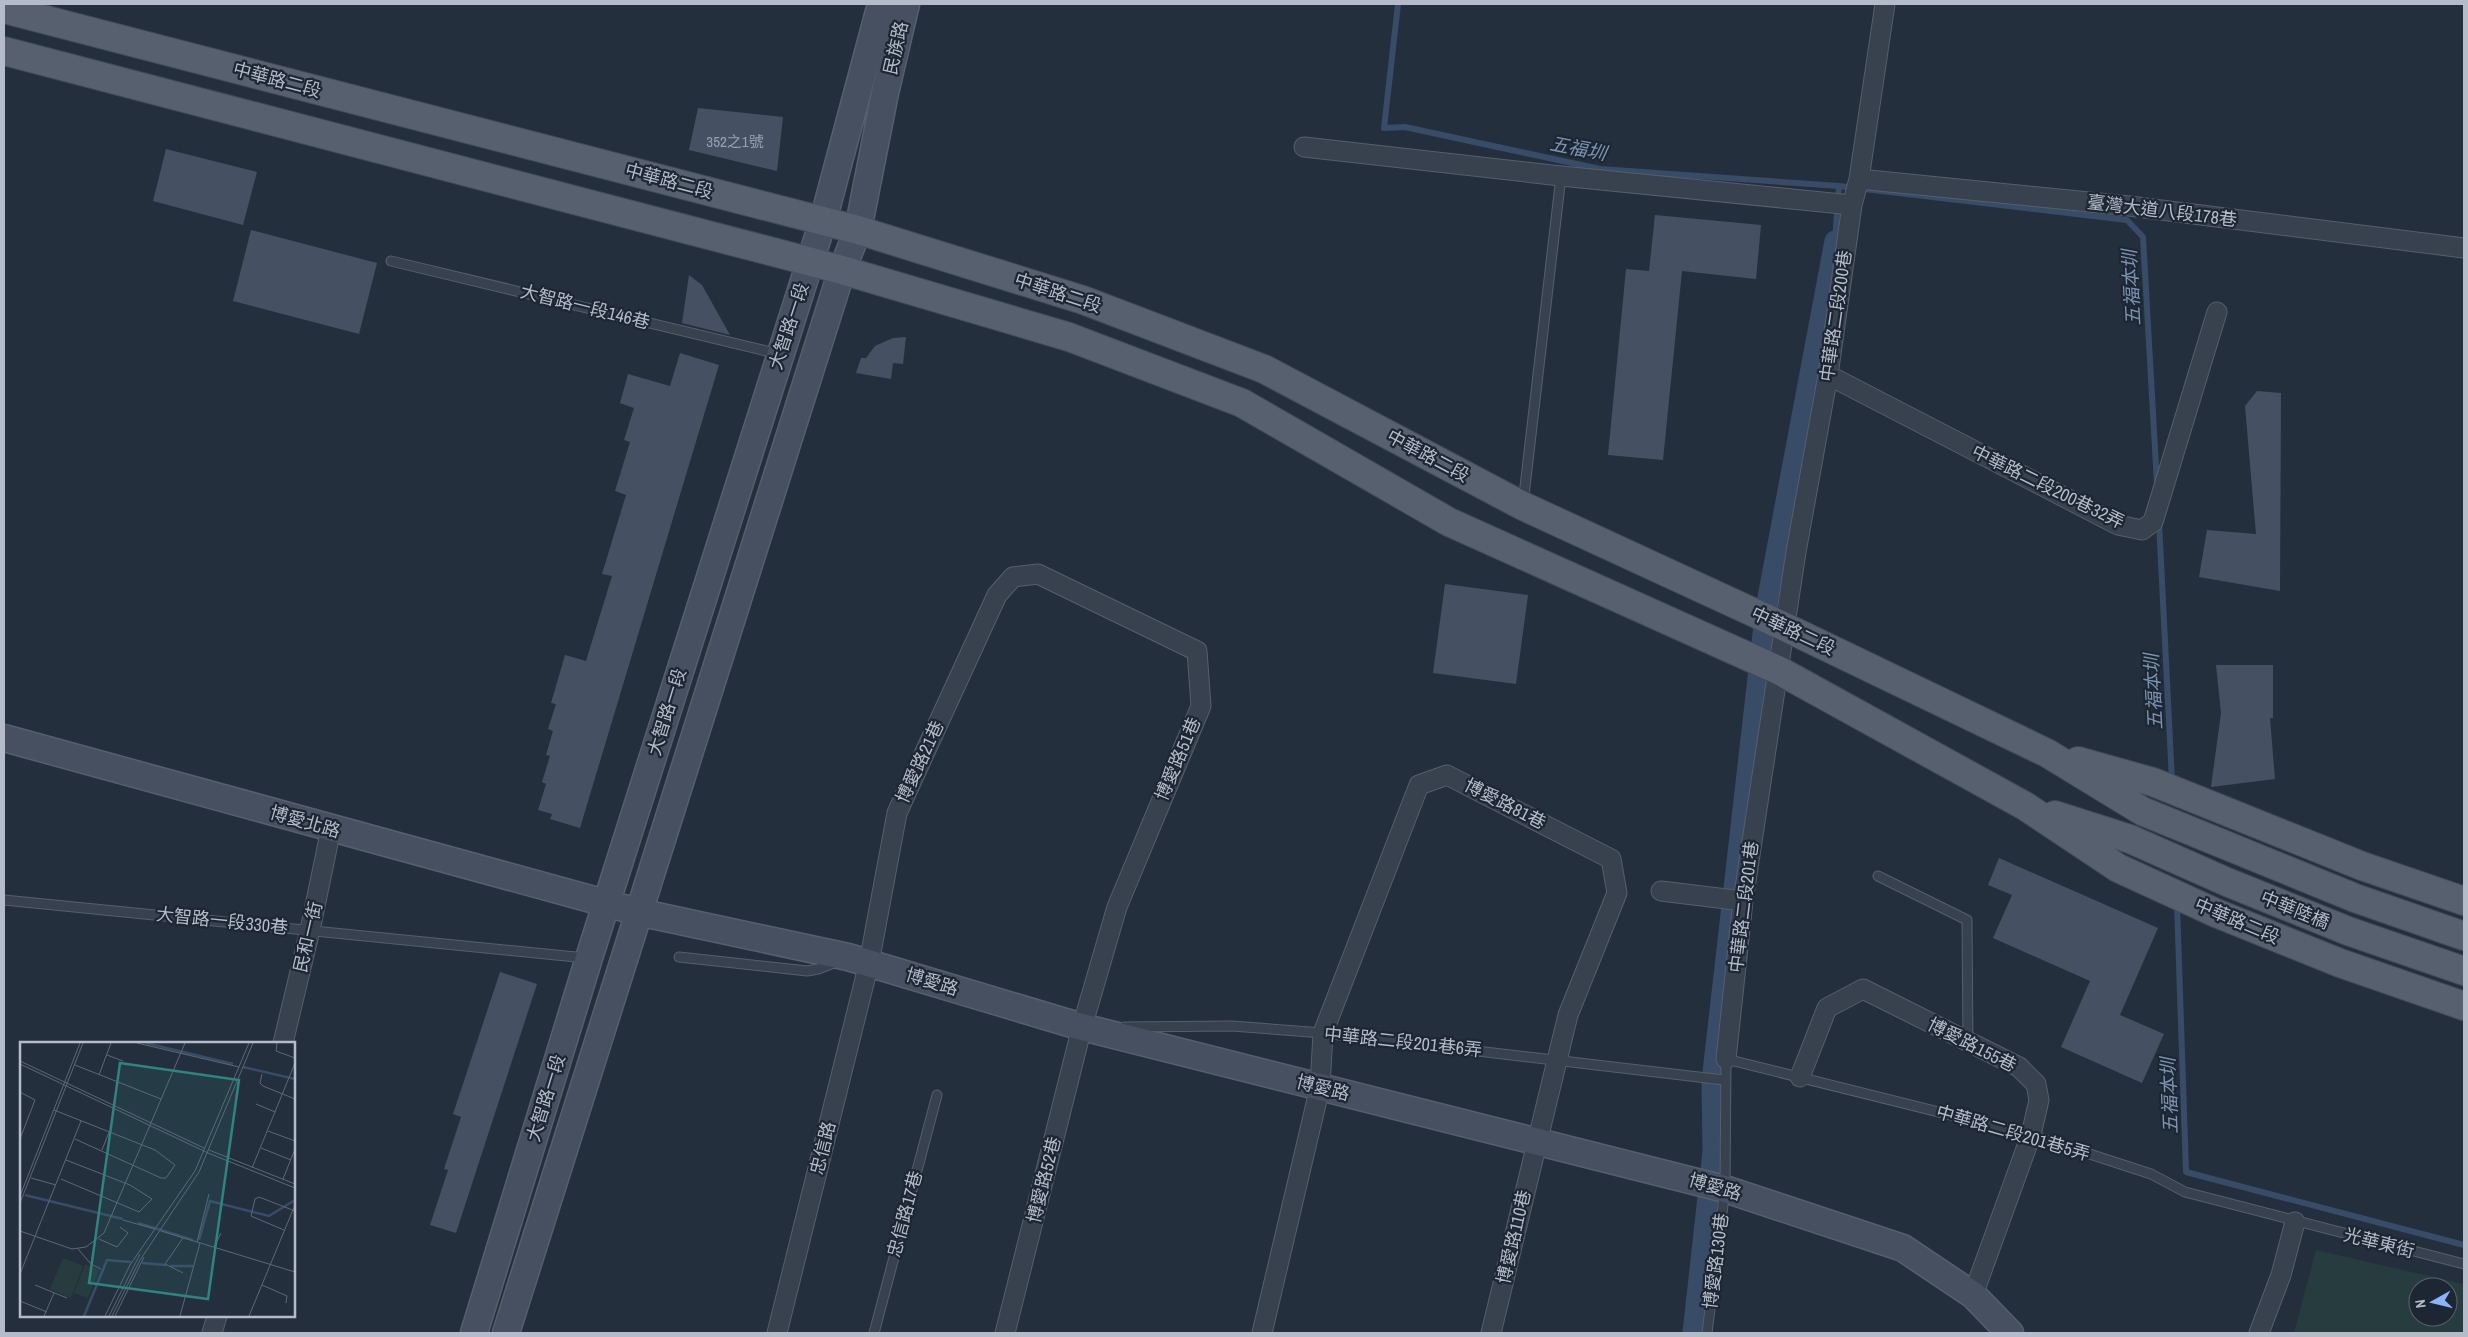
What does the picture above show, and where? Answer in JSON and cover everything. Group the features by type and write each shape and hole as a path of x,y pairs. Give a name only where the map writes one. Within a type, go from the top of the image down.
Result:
{"main road":[{"name":"中華路二段","path":"4,9 858,230 1083,300 1264,369 1523,506 1786,627 2047,753 2142,811"},
{"name":"中華路二段","path":"4,50 842,270 1069,337 1242,403 1449,522 1778,670 2025,806 2118,868 2216,913 2340,963 2464,1006"},
{"name":"中華路二段","path":"2047,753 2153,782 2362,866 2464,901"},
{"name":"中華路二段","path":"2025,806 2130,839"},
{"name":"中華陸橋","path":"2142,811 2355,898 2464,936"},
{"name":"中華陸橋","path":"2130,839 2227,882 2348,931 2464,971"}],"street":[{"name":"民族路","path":"859,90 881,4"},
{"name":"民族路","path":"885,92 906,4"},
{"path":"1870,4 1881,27"},
{"name":"中華路二段200巷","path":"1786,627 1828,375 1852,205 1859,179 1885,4"},
{"name":"大智路一段","path":"474,1333 589,958 779,354 823,221 859,90"},
{"name":"大智路一段","path":"506,1333 842,270 858,230 885,92"},
{"path":"1304,147 1561,176 1852,205"},
{"name":"臺灣大道八段178巷","path":"1859,179 2129,206 2464,248"},
{"name":"中華路二段200巷32弄","path":"1828,375 2118,525 2142,530 2153,522 2217,312"},
{"name":"博愛路51巷","path":"1013,577 1038,574 1197,651 1201,706 1117,907 1082,1027"},
{"name":"博愛路21巷","path":"858,960 897,813 997,595 1013,577"},
{"name":"中華路二段201巷","path":"1726,1059 1743,901 1786,627"},
{"name":"博愛北路","path":"4,738 331,830 607,904"},
{"name":"博愛路81巷","path":"1262,1333 1320,1087 1323,1033 1419,784 1448,775 1611,859 1617,893 1568,1015 1537,1141"},
{"name":"民和一街","path":"283,1042 331,830"},
{"path":"1661,891 1743,901"},
{"name":"博愛路","path":"607,904 858,960 1082,1027 1725,1189 1903,1248 1973,1294 2010,1333"},
{"name":"忠信路","path":"777,1333 858,960"},
{"name":"博愛路155巷","path":"1800,1077 1827,1008 1863,989 2019,1067 2036,1084 2039,1100 2030,1135 1973,1294"},
{"name":"博愛路52巷","path":"1005,1333 1082,1027"},
{"name":"博愛路110巷","path":"1491,1333 1537,1141"},
{"path":"2259,1333 2281,1275 2294,1222"},
{"path":"212,1333 217,1317"}],"lane":[{"path":"1523,506 1561,176"},
{"name":"大智路一段146巷","path":"390,261 779,354"},
{"path":"1878,876 1968,920 1968,1042"},
{"name":"大智路一段330巷","path":"4,900 589,958"},
{"path":"679,958 807,971 858,960"},
{"name":"中華路二段201巷6弄","path":"1082,1027 1232,1026 1323,1033 1724,1080"},
{"name":"中華路二段201巷5弄","path":"1726,1059 2030,1135 2150,1174 2185,1192 2294,1222"},
{"name":"中華路二段201巷","path":"1725,1189 1724,1080 1726,1059"},
{"name":"忠信路17巷","path":"874,1333 937,1095"},
{"name":"博愛路130巷","path":"1707,1333 1725,1189"},
{"name":"光華東街","path":"2294,1222 2464,1264"}],"green space":[{"path":"2316,1250 2434,1277 2408,1277 2408,1327 2458,1327 2458,1283 2464,1284 2464,1333 2294,1333"}],"building":[{"path":"698,108 783,117 777,171 689,150"},
{"path":"166,149 257,172 243,225 153,201"},
{"path":"1655,215 1761,225 1756,279 1682,271 1663,460 1608,455 1626,269 1649,271"},
{"path":"251,230 377,263 359,334 233,301"},
{"path":"689,275 702,285 730,335 682,323"},
{"path":"906,337 903,364 893,363 891,379 856,373 861,358 866,358 875,346 893,338"},
{"path":"680,353 719,365 580,828 550,819 552,814 538,810 546,784 542,782 550,756 546,755 553,731 548,729 556,704 551,703 565,655 586,661 612,576 602,574 626,495 615,491 630,442 624,440 634,408 620,403 628,374 670,386"},
{"path":"2257,391 2281,393 2280,591 2199,577 2207,530 2256,534 2245,406"},
{"path":"1445,584 1528,595 1516,684 1433,673"},
{"path":"2216,665 2273,665 2273,718 2270,718 2275,779 2211,787 2221,713"},
{"path":"1999,858 2158,928 2120,1015 2164,1034 2142,1083 2061,1047 2090,981 1993,938 2012,895 1988,885"},
{"path":"500,972 537,984 456,1233 430,1225 448,1170 444,1169 461,1117 453,1114"}],"waterway":[{"name":"五福圳","path":"1398,4 1384,128 1405,127 1600,169 1839,186 1835,241"},
{"name":"五福本圳","path":"1839,186 2127,220 2143,237 2157,484"},
{"path":"1693,1333 1713,1152 1712,1081 1766,608 1835,241"},
{"name":"五福本圳","path":"2159,522 2172,781"},
{"name":"五福本圳","path":"2177,904 2186,1172 2464,1245"}]}
